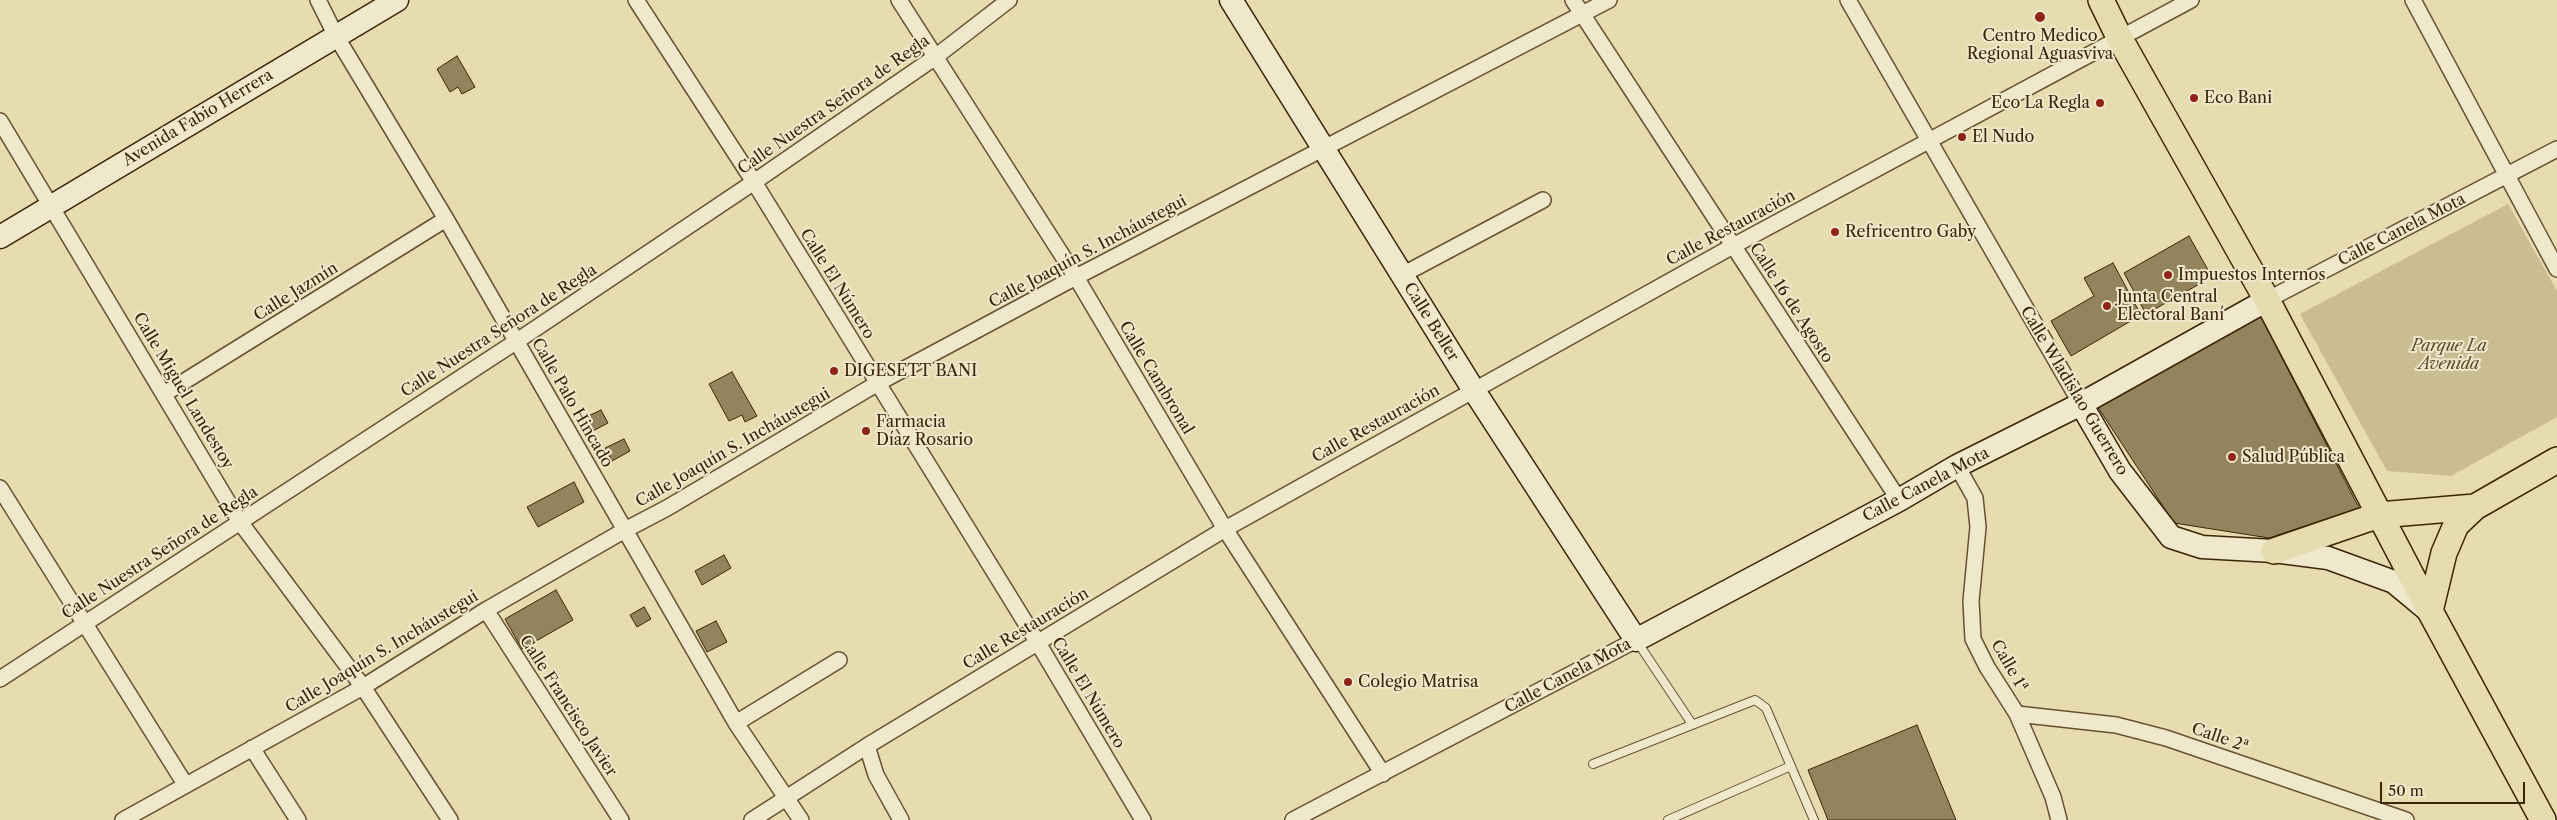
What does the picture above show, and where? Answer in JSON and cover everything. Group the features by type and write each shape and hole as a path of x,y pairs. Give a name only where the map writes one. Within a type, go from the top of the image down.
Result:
{"main road":[{"name":"Avenida Fabio Herrera","path":"0,237 397,0"},
{"name":"Calle Beller","path":"1231,0 1473,389 1636,640"},
{"path":"2100,0 2267,300 2539,819"},
{"name":"Calle Canela Mota","path":"1636,640 1899,500 1957,466 2081,404 2267,300"},
{"name":"Calle Wladislao Guerrero","path":"2081,404 2120,471 2171,537 2202,547 2274,551 2328,558 2394,582 2430,611"},
{"path":"2430,611 2444,553 2456,525 2475,507 2557,460"},
{"path":"2274,551 2379,515 2475,507"}],"street":[{"name":"Calle Palo Hincado","path":"318,0 336,36 446,219 736,723 801,820"},
{"name":"Calle El Número","path":"636,0 754,182 1038,643 1143,820"},
{"name":"Calle Cambronal","path":"900,0 934,58 1076,277 1225,529 1383,774"},
{"name":"Calle Nuestra Señora de Regla","path":"0,679 517,342 934,58 1009,0"},
{"name":"Calle 16 de Agosto","path":"1573,0 1899,500"},
{"name":"Calle Joaquín S. Incháustegui","path":"124,820 185,784 363,687 486,610 625,530 668,508 878,383 1076,277 1609,0"},
{"name":"Calle Wladislao Guerrero","path":"1848,0 2081,404"},
{"name":"Calle Restauración","path":"752,820 867,746 1225,529 1473,389 1733,246 2191,0"},
{"path":"2414,0 2557,269"},
{"name":"Calle Miguel Landestoy","path":"0,121 240,522 363,687 450,820"},
{"name":"Calle Canela Mota","path":"2267,300 2557,149"},
{"path":"1402,275 1543,200"},
{"name":"Calle Jazmín","path":"164,394 446,219"},
{"name":"Calle 1ª","path":"1957,466 1975,498 1978,527 1971,601 1973,639 1987,667 2017,714 2053,798 2059,820"},
{"path":"0,488 185,784"},
{"name":"Calle Francisco Javier","path":"486,610 621,820"},
{"name":"Calle Canela Mota","path":"1293,820 1636,640"},
{"path":"736,723 838,660"},
{"name":"Calle 2ª","path":"2017,714 2116,725 2166,738 2406,820"},
{"path":"867,746 876,775 900,820"},
{"path":"252,748 298,820"}],"lane":[{"path":"1636,640 1692,724"},
{"path":"1593,764 1756,700 1766,708 1814,820"},
{"path":"1668,820 1791,766"}],"green space":[{"name":"Parque La Avenida","path":"2508,204 2557,291 2557,417 2451,476 2387,471 2300,314"}],"building":[{"path":"457,56 475,87 462,94 458,87 450,92 437,69"},
{"name":"Impuestos Internos","path":"2189,236 2212,277 2146,314 2124,273"},
{"name":"Junta Central Electoral Baní","path":"2113,263 2141,315 2071,356 2051,321 2094,296 2084,278"},
{"name":"Salud Pública","path":"2259,313 2359,508 2269,538 2174,523 2097,406"},
{"path":"732,372 757,416 745,422 742,415 729,421 709,384"},
{"path":"601,410 608,423 589,433 582,419"},
{"path":"624,439 630,451 612,461 605,448"},
{"path":"574,482 584,502 538,527 527,507"},
{"path":"724,555 731,568 702,585 695,571"},
{"path":"556,590 573,620 522,649 505,619"},
{"path":"644,607 651,619 637,627 630,615"},
{"path":"716,621 727,642 707,652 696,631"},
{"path":"1917,725 1956,820 1828,820 1808,770"}],"place":[{"name":"Centro Medico Regional Aguasviva","path":"2040,17"},
{"name":"Eco Bani","path":"2194,98"},
{"name":"Eco La Regla","path":"2100,103"},
{"name":"El Nudo","path":"1962,137"},
{"name":"Refricentro Gaby","path":"1835,232"},
{"name":"Impuestos Internos","path":"2168,275"},
{"name":"Junta Central Electoral Baní","path":"2107,306"},
{"name":"DIGESETT BANI","path":"834,371"},
{"name":"Farmacia Díaz Rosario","path":"866,431"},
{"name":"Salud Pública","path":"2232,457"},
{"name":"Colegio Matrisa","path":"1348,682"}]}
